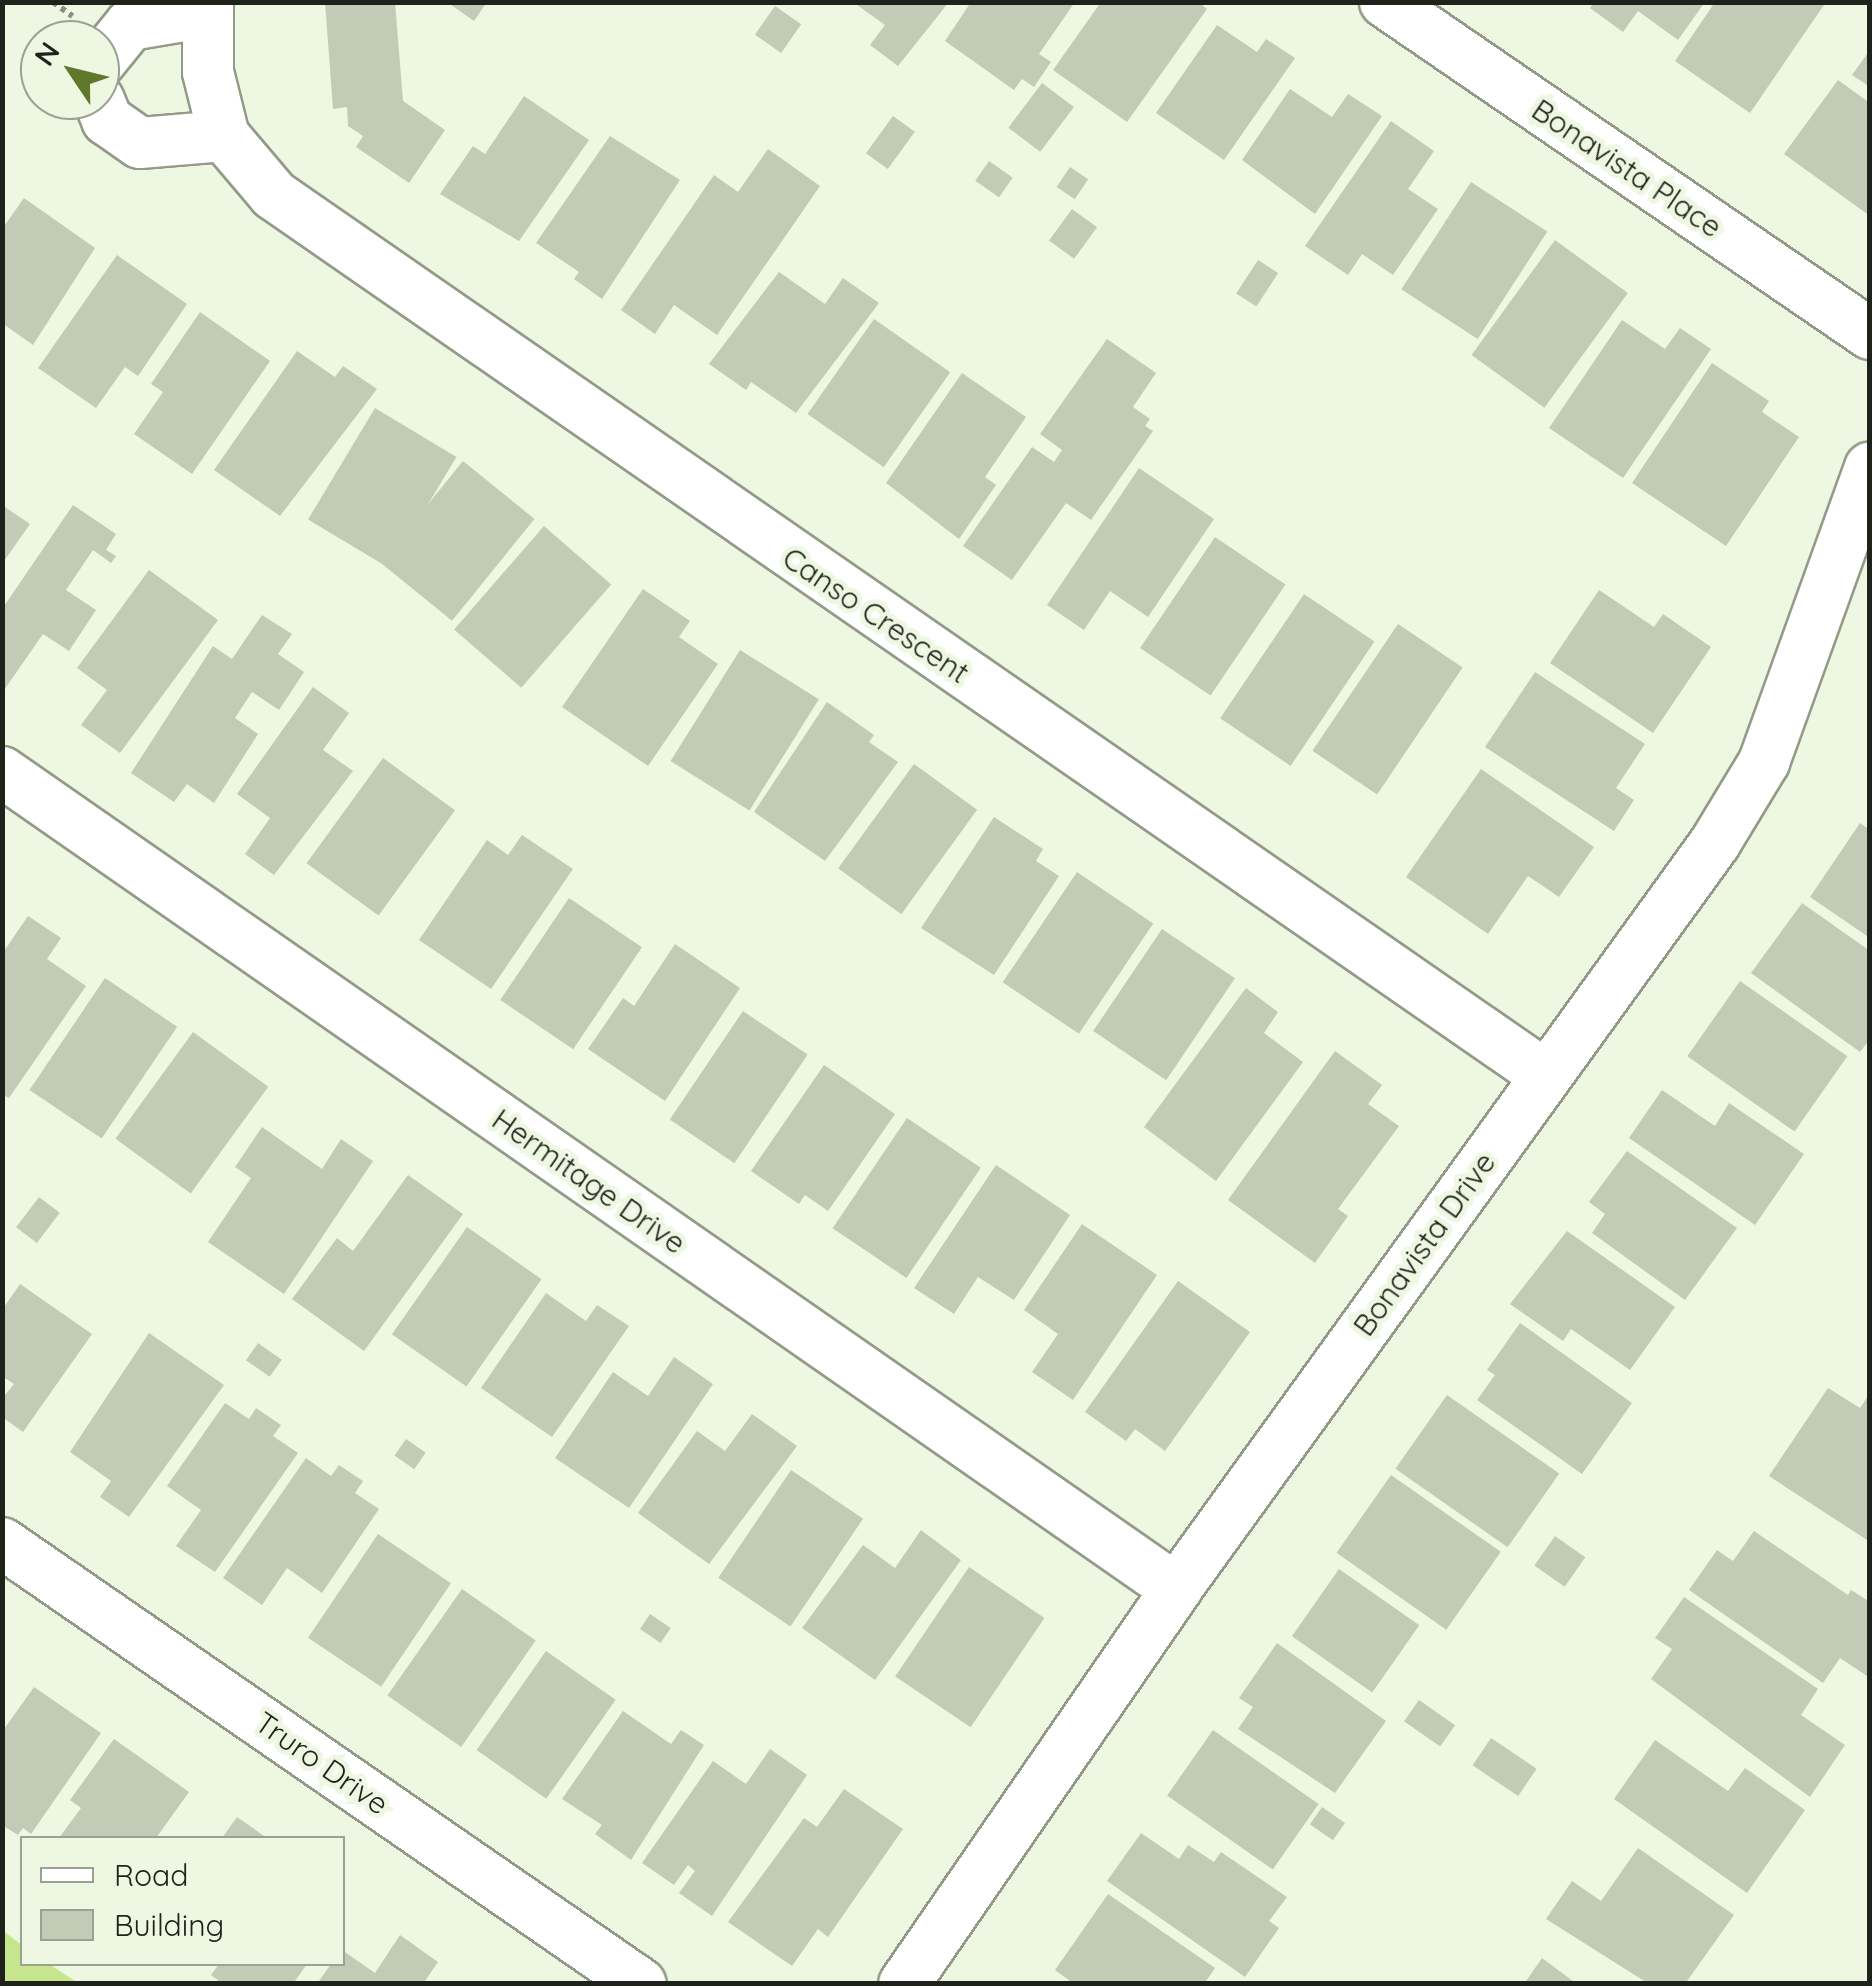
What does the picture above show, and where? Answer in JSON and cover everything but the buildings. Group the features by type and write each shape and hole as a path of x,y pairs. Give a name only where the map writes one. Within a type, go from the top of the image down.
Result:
{"street":[{"name":"Bonavista Place","path":"1385,2 1870,334"},
{"name":"Canso Crescent","path":"120,33 130,26 207,7 208,72 224,136 274,194 332,240 1545,1075"},
{"path":"108,120 140,143 224,136"},
{"name":"Bonavista Drive","path":"904,1984 1176,1589 1716,843 1764,762 1870,467"},
{"name":"Hermitage Drive","path":"2,772 1176,1589"},
{"name":"Truro Drive","path":"2,1543 641,1984"}],"path":[{"path":"53,2 73,17"}],"green space":[{"path":"3,1931 20,1944 20,1966 52,1966 78,1983 3,1983"}]}
